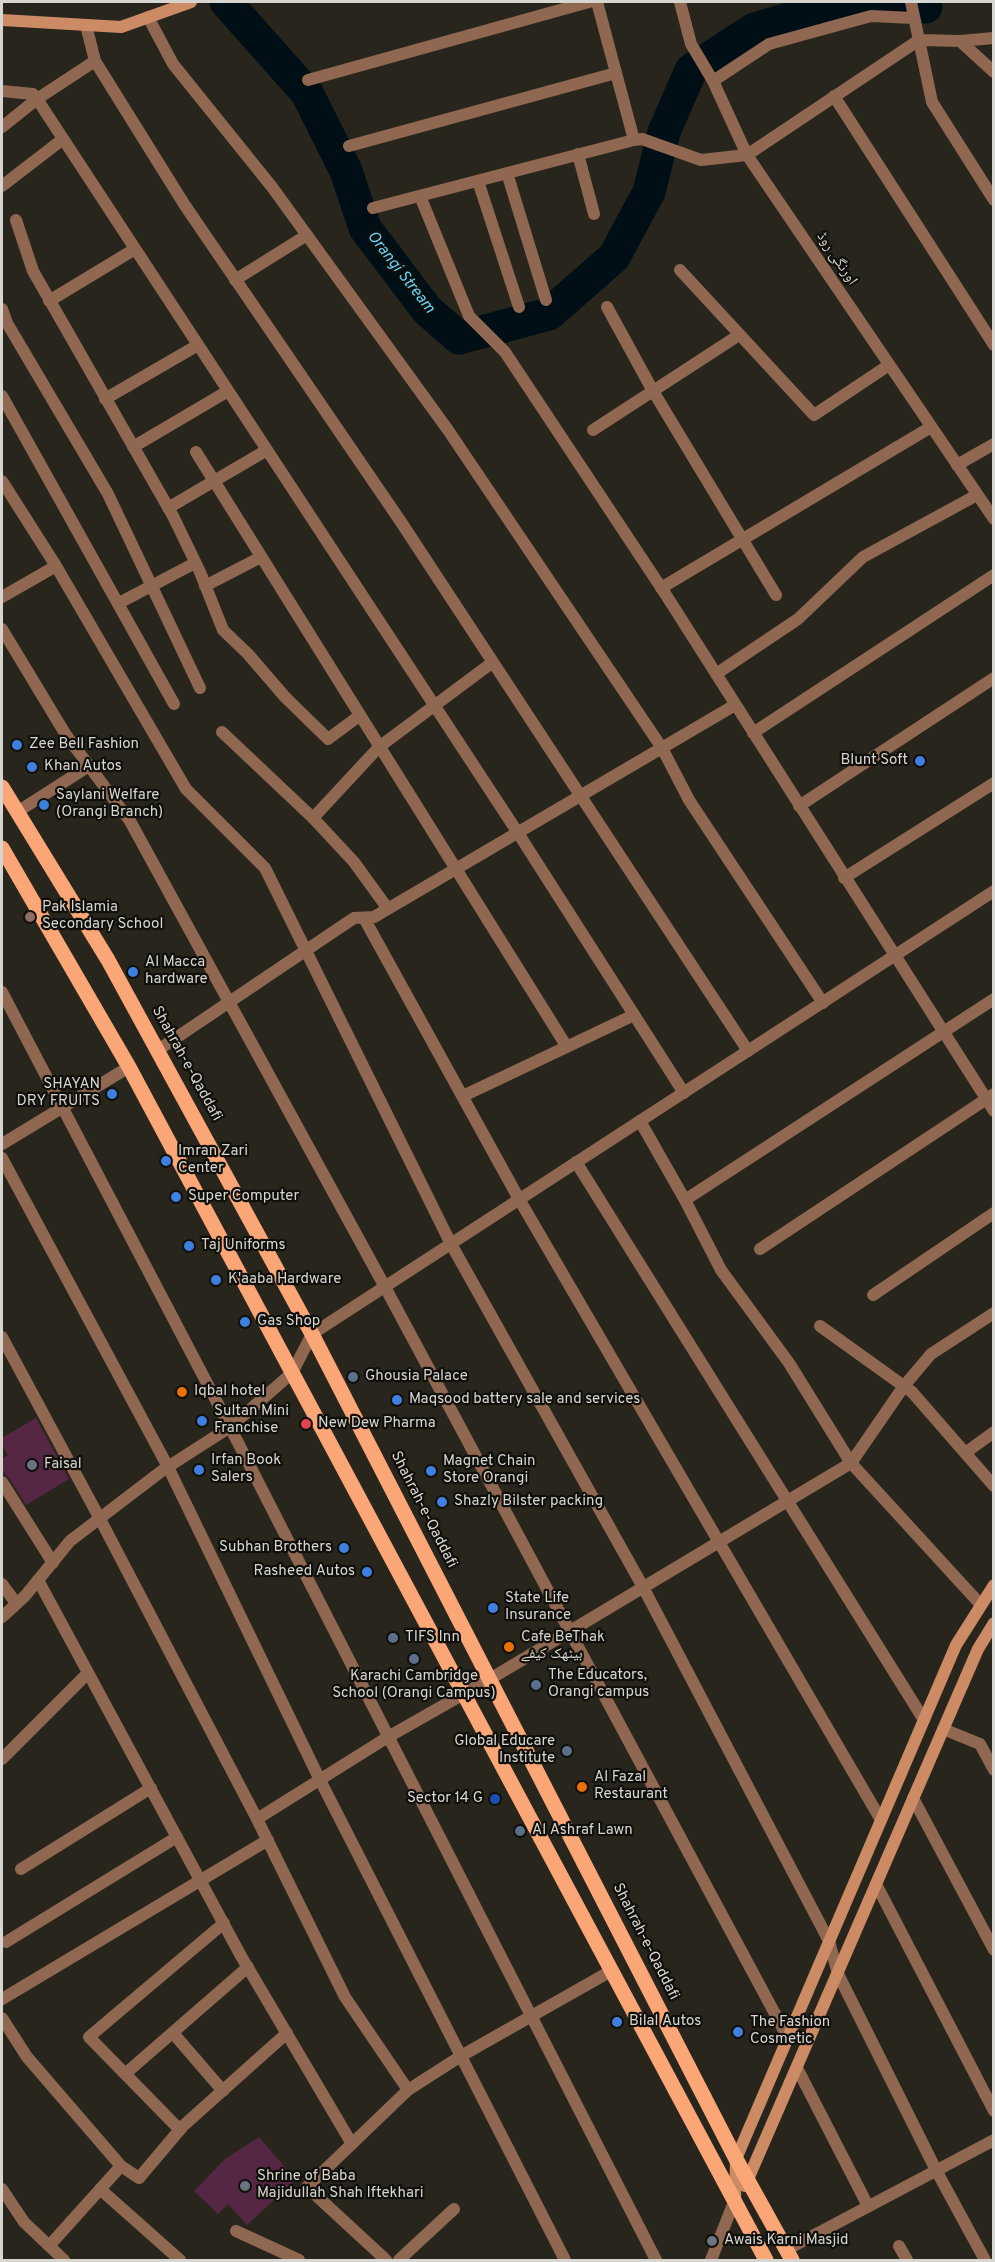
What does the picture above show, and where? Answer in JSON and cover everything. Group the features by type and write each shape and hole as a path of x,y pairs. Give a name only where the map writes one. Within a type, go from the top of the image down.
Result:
{"main road":[{"path":"2,20 121,27 191,2"},
{"name":"Shahrah-e-Qaddafi","path":"2,787 108,960 312,1334 736,2159 789,2255"},
{"path":"2,848 129,1067 766,2260"},
{"path":"735,2202 736,2159 956,1645 993,1585"},
{"path":"735,2202 748,2181 978,1649 993,1623"}],"street":[{"path":"308,80 589,2"},
{"path":"597,2 616,73 638,139"},
{"name":"اورنگی روڈ","path":"680,2 691,44 711,77 747,155 993,519"},
{"path":"711,77 769,44 871,16 912,11 932,102 993,200"},
{"path":"147,17 173,64 272,188 448,430 662,748 689,800 823,1003"},
{"path":"86,25 95,61 184,204 401,522 748,1051"},
{"path":"373,208 638,139 700,159 747,155 919,40 960,41 993,38"},
{"path":"960,41 993,72"},
{"path":"2,127 37,99 95,61"},
{"path":"349,146 616,73"},
{"path":"2,91 33,94 37,99 518,833 684,1093"},
{"path":"834,96 993,345"},
{"path":"2,186 63,139"},
{"path":"578,154 594,214"},
{"path":"507,173 546,300"},
{"path":"478,181 519,307"},
{"path":"420,196 469,316 505,352 661,588 942,1032 989,1096 993,1111"},
{"path":"16,220 33,271 168,508 195,563 223,630 248,654 285,697 328,739 359,716"},
{"path":"235,280 307,235"},
{"path":"50,301 135,249"},
{"path":"680,270 814,415 889,365"},
{"path":"607,307 652,392 776,595"},
{"path":"2,314 108,494 200,688"},
{"path":"593,430 739,335"},
{"path":"105,399 198,345"},
{"path":"133,447 228,391"},
{"path":"2,396 174,704"},
{"path":"661,588 931,426"},
{"path":"957,465 993,444"},
{"path":"168,508 267,450"},
{"path":"196,452 567,1047"},
{"path":"2,481 56,566 186,789 265,868 451,1244 643,1587 829,1941 838,1974 936,2170 985,2260"},
{"path":"716,674 798,619 863,557 977,495"},
{"path":"205,586 261,557"},
{"path":"118,603 195,563"},
{"path":"2,597 56,566"},
{"path":"753,733 993,575"},
{"path":"2,629 66,735 130,821 385,1287 788,2038"},
{"path":"313,818 379,747 493,662"},
{"path":"798,806 993,678"},
{"path":"158,1050 354,918 374,917 735,705"},
{"path":"222,732 313,818 354,862 387,909"},
{"path":"17,812 89,766"},
{"path":"844,878 993,783"},
{"path":"2,1617 38,1580 70,1541 168,1467 230,1427 292,1373 312,1334 993,891"},
{"path":"364,918 519,1199 881,1820"},
{"path":"2,992 230,1427 656,2260"},
{"path":"685,1200 993,999"},
{"path":"463,1096 634,1015"},
{"path":"2,1144 129,1067"},
{"path":"760,1249 989,1096"},
{"path":"640,1121 685,1200 721,1270 789,1363 851,1463 981,1605"},
{"path":"2,1158 168,1467 320,1780 565,2260"},
{"path":"576,1162 924,1720"},
{"path":"873,1295 993,1213"},
{"path":"257,1819 388,1737 490,1679 851,1463 904,1386 932,1354 993,1312"},
{"path":"820,1326 912,1392 993,1486"},
{"path":"2,1337 268,1840 345,1997 408,2090"},
{"path":"965,1453 993,1432"},
{"path":"2,1482 52,1563"},
{"path":"38,1580 248,1967 352,2144"},
{"path":"2,1584 16,1603"},
{"path":"2,1759 88,1673"},
{"path":"943,1730 980,1744 993,1770"},
{"path":"21,1869 151,1788"},
{"path":"913,1798 993,1950"},
{"path":"6,1942 177,1837"},
{"path":"2,1999 268,1840"},
{"path":"876,1884 993,2111"},
{"path":"180,2130 89,2037 224,1923"},
{"path":"125,2074 248,1967"},
{"path":"386,2260 307,2187 408,2090 461,2056 611,1971"},
{"path":"2,2018 27,2057 121,2166 140,2178 180,2130 287,2033"},
{"path":"173,2032 223,2091"},
{"path":"797,2068 868,2206"},
{"path":"789,2255 868,2206 993,2140"},
{"path":"49,2246 121,2166"},
{"path":"2,2189 24,2222 64,2260"},
{"path":"100,2189 180,2260"},
{"path":"711,2260 735,2202"},
{"path":"399,2260 454,2209"},
{"path":"236,2232 299,2260"},
{"path":"899,2246 907,2260"}],"building":[{"name":"Faisal","path":"36,1418 69,1479 26,1505 2,1471 2,1459 8,1455 2,1445 2,1438"},
{"name":"Shrine of Baba Majidullah Shah Iftekhari","path":"259,2137 296,2180 247,2225 228,2204 218,2214 194,2191 225,2159"}],"waterway":[{"name":"Orangi Stream","path":"226,2 307,93 346,171 365,228 427,310 459,338 549,314 614,257 649,192 664,132 691,70 754,29 809,13 862,2 926,7"}],"place":[{"name":"Zee Bell Fashion","path":"17,745"},
{"name":"Blunt Soft","path":"920,761"},
{"name":"Khan Autos","path":"32,767"},
{"name":"Saylani Welfare (Orangi Branch)","path":"44,805"},
{"name":"Pak Islamia Secondary School","path":"30,917"},
{"name":"Al Macca hardware","path":"133,972"},
{"name":"SHAYAN DRY FRUITS","path":"112,1094"},
{"name":"Imran Zari Center","path":"166,1161"},
{"name":"Super Computer","path":"176,1197"},
{"name":"Taj Uniforms","path":"189,1246"},
{"name":"K'aaba Hardware","path":"216,1280"},
{"name":"Gas Shop","path":"245,1322"},
{"name":"Ghousia Palace","path":"353,1377"},
{"name":"Iqbal hotel","path":"182,1392"},
{"name":"Maqsood battery sale and services","path":"397,1400"},
{"name":"Sultan Mini Franchise","path":"202,1421"},
{"name":"New Dew Pharma","path":"306,1424"},
{"name":"Faisal","path":"32,1465"},
{"name":"Irfan Book Salers","path":"199,1470"},
{"name":"Magnet Chain Store Orangi","path":"431,1471"},
{"name":"Shazly Bilster packing","path":"442,1502"},
{"name":"Subhan Brothers","path":"344,1548"},
{"name":"Rasheed Autos","path":"367,1572"},
{"name":"State Life Insurance","path":"493,1608"},
{"name":"TIFS Inn","path":"393,1638"},
{"name":"Cafe BeThak بیٹھک کیفے","path":"509,1647"},
{"name":"Karachi Cambridge School (Orangi Campus)","path":"414,1659"},
{"name":"The Educators, Orangi campus","path":"536,1685"},
{"name":"Global Educare Institute","path":"567,1751"},
{"name":"Al Fazal Restaurant","path":"582,1787"},
{"name":"Sector 14 G","path":"495,1799"},
{"name":"Al Ashraf Lawn","path":"520,1831"},
{"name":"Bilal Autos","path":"617,2022"},
{"name":"The Fashion Cosmetic","path":"738,2032"},
{"name":"Shrine of Baba Majidullah Shah Iftekhari","path":"245,2186"},
{"name":"Awais Karni Masjid","path":"712,2241"}]}
